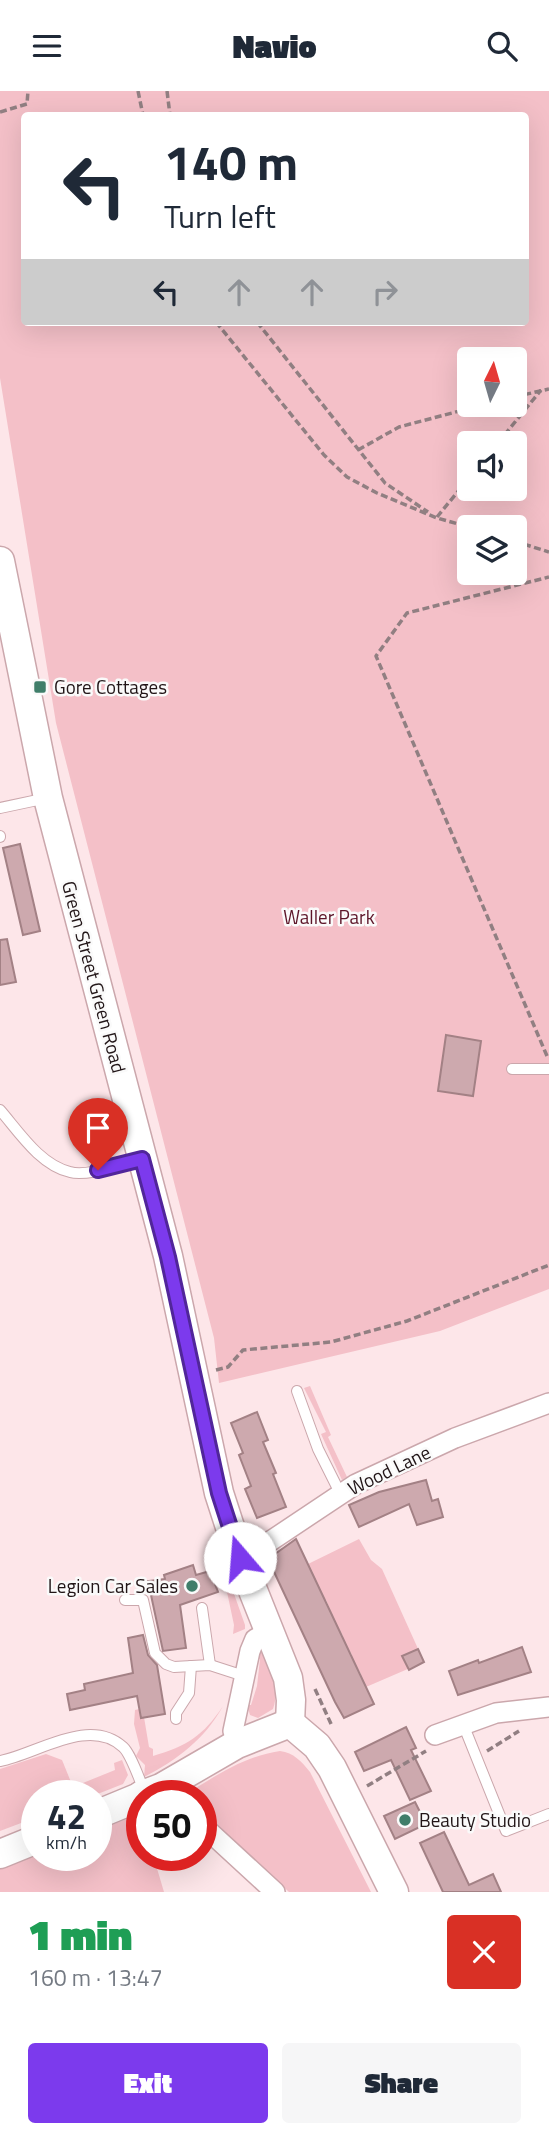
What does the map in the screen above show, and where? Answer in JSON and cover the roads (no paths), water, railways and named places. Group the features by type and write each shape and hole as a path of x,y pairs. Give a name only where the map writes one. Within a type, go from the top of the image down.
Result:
{"main road":[{"name":"Green Street Green Road","path":"0,561 3,595 48,798 168,1257 219,1493 240,1558 288,1678 290,1724"},
{"path":"176,1780 237,1744 290,1724 317,1746 332,1768 394,1892"},
{"path":"0,1854 21,1845"}],"street":[{"name":"Wood Lane","path":"240,1558 257,1550 356,1483 455,1438 549,1403"},
{"path":"237,1744 233,1731 253,1643 268,1632"},
{"path":"434,1741 462,1724 496,1713 549,1707"},
{"path":"217,1839 275,1892"}],"lane":[{"path":"0,808 48,798"},
{"path":"512,1069 549,1069"},
{"path":"0,1110 47,1162 71,1173 98,1170 142,1159"},
{"path":"297,1391 318,1450 340,1493"},
{"path":"125,1600 143,1600 157,1656 169,1666 210,1665 244,1676"},
{"path":"202,1608 210,1665"},
{"path":"176,1719 176,1713 189,1693 191,1666"},
{"path":"462,1724 506,1831 549,1814"},
{"path":"0,1761 18,1757 61,1739 104,1735 126,1751 144,1780"}],"place":[{"name":"Gore Cottages","path":"40,687"},
{"name":"Legion Car Sales","path":"192,1586"},
{"name":"Beauty Studio","path":"405,1820"}],"park label":[{"name":"Waller Park","path":"329,917"}]}
